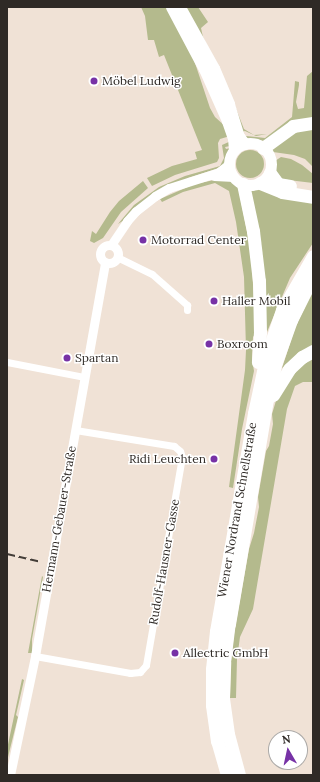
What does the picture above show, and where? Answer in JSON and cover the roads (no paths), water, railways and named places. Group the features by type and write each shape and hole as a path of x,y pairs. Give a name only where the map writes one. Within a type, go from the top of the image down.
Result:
{"highway":[{"path":"264,148 292,126 313,123"},
{"path":"270,173 276,182 282,185 313,190"},
{"path":"238,180 253,231 259,281 260,332 257,370 260,382"},
{"path":"260,183 282,192 313,197"},
{"name":"Wiener Nordrand Schnellstraße","path":"227,775 217,741 213,711 211,687 213,651 260,382 272,335 282,310 313,256"},
{"name":"Wiener Nordrand Schnellstraße","path":"239,775 232,755 225,716 224,662 267,405 276,362 283,339 313,276"},
{"path":"267,405 289,369 302,357 313,351"}],"main road":[{"path":"172,7 204,69 228,121 233,138 234,150 229,164 238,180 254,185 260,183 270,173 270,158 264,148 258,144 245,144 234,150"},
{"path":"180,7 214,68 229,104 239,136 245,144"}],"street":[{"name":"Hermann-Gebauer-Straße","path":"10,775 35,656 105,262 101,258 101,251 105,246 111,245 132,216 155,196 174,186 208,176 226,168 229,164"},
{"name":"Hermann-Gebauer-Straße","path":"208,176 226,176 238,180"},
{"path":"105,262 111,262 117,258 118,251 111,245"},
{"path":"117,258 152,274 187,306 188,310"},
{"path":"7,362 84,377"},
{"name":"Rudolf-Hausner-Gasse","path":"35,656 130,673 140,672 146,665 182,457 180,451 174,446 75,430"}],"railway":[{"path":"7,554 38,561"}],"place":[{"name":"Möbel Ludwig","path":"94,81"},
{"name":"Motorrad Center","path":"143,240"},
{"name":"Haller Mobil","path":"214,301"},
{"name":"Boxroom","path":"209,344"},
{"name":"Spartan","path":"67,358"},
{"name":"Ridi Leuchten","path":"214,459"},
{"name":"Allectric GmbH","path":"175,653"}]}
